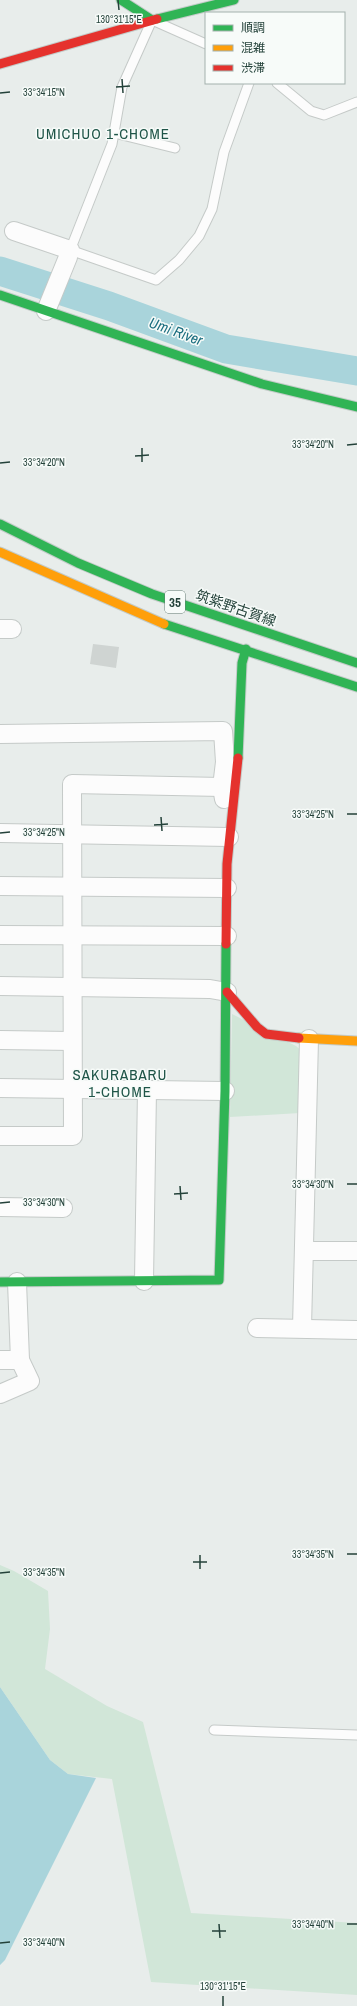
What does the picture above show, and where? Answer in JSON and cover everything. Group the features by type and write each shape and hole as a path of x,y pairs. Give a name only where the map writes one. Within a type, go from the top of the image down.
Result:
{"street":[{"path":"121,0 152,20"},
{"path":"0,64 152,20 234,0"},
{"path":"14,231 69,253 48,306"},
{"path":"0,295 48,306 262,384 357,408"},
{"name":"筑紫野古賀線","path":"0,524 78,563 152,594 357,663"},
{"name":"35","path":"0,552 150,619 246,649 357,687"},
{"path":"0,1394 30,1381 20,1360 8,1282 219,1280 225,1091 229,837 238,768 242,662 246,649"},
{"path":"0,734 223,731 225,762 222,787 225,814 232,816"},
{"path":"0,1136 73,1136 72,784 222,787"},
{"path":"0,834 229,837"},
{"path":"0,886 227,888"},
{"path":"0,934 227,936"},
{"path":"0,986 210,989 227,992 257,1027 266,1034 309,1039 357,1041"},
{"path":"302,1328 309,1039"},
{"path":"0,1040 72,1041"},
{"path":"0,1088 225,1091"},
{"path":"144,1281 147,1090"},
{"path":"0,1207 64,1208"},
{"path":"305,1251 357,1251"},
{"path":"257,1328 357,1330"},
{"path":"0,1360 20,1360"}],"lane":[{"path":"205,44 152,20 122,87 112,144 69,253 156,280 179,260 199,236 212,209 224,152 249,84"},
{"path":"278,84 311,111 324,115 357,102"},
{"path":"114,133 175,148"},
{"path":"214,1730 357,1735"}],"green space":[{"path":"232,1014 296,1046 303,1052 300,1113 230,1117"},
{"path":"0,1565 14,1571 48,1591 50,1629 45,1669 107,1706 143,1722 191,1913 357,1923 357,1995 151,1982 112,1779 68,1774 50,1760 0,1687"}],"water":[{"path":"0,1687 50,1760 68,1774 96,1778 5,1960 0,1965"}],"building":[{"path":"93,644 119,647 116,668 90,664"}],"waterway":[{"name":"Umi River","path":"0,271 109,306 226,349 357,371"}],"traffic: fast":[{"path":"121,0 152,20"},
{"path":"157,19 234,0"},
{"path":"0,295 262,384 357,407"},
{"path":"0,524 78,563 152,594 357,663"},
{"path":"164,624 357,687"},
{"path":"238,758 242,663 246,649"},
{"path":"0,1282 219,1280 225,1091 226,944"}],"traffic: slow":[{"path":"0,552 164,624"},
{"path":"299,1038 357,1041"}],"traffic: jam":[{"path":"0,64 157,19"},
{"path":"226,944 227,864 238,758"},
{"path":"227,992 257,1027 266,1034 299,1038"}],"district":[{"name":"UMICHUO 1-CHOME","path":"103,133"},
{"name":"SAKURABARU 1-CHOME","path":"120,1082"}]}
